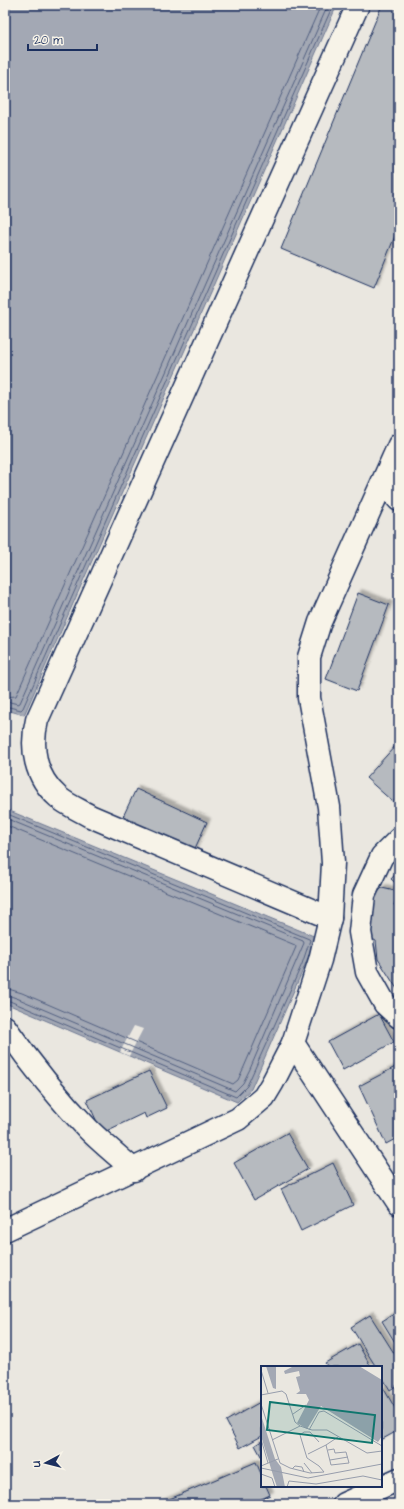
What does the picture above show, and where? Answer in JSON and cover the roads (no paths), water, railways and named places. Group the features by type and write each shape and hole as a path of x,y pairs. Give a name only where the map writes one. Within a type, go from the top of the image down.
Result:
{"street":[{"path":"330,918 90,816 59,798 45,784 38,768 34,753 34,734 37,720 358,5"},
{"path":"5,1230 134,1170 238,1119 264,1096 293,1043 320,960 330,918 333,863 329,807 309,698 309,657 320,622 399,445"},
{"path":"383,482 399,500"},
{"path":"399,839 382,856 364,895 360,932 367,972 385,1004 399,1017"},
{"path":"5,1027 53,1092 89,1130 134,1170"},
{"path":"293,1043 399,1204"},
{"path":"382,1487 399,1479"},
{"path":"344,1504 381,1487"}],"water":[{"path":"5,5 337,5 24,715 10,711 5,721"},
{"path":"5,809 316,937 251,1089 237,1102 5,1003"}]}
